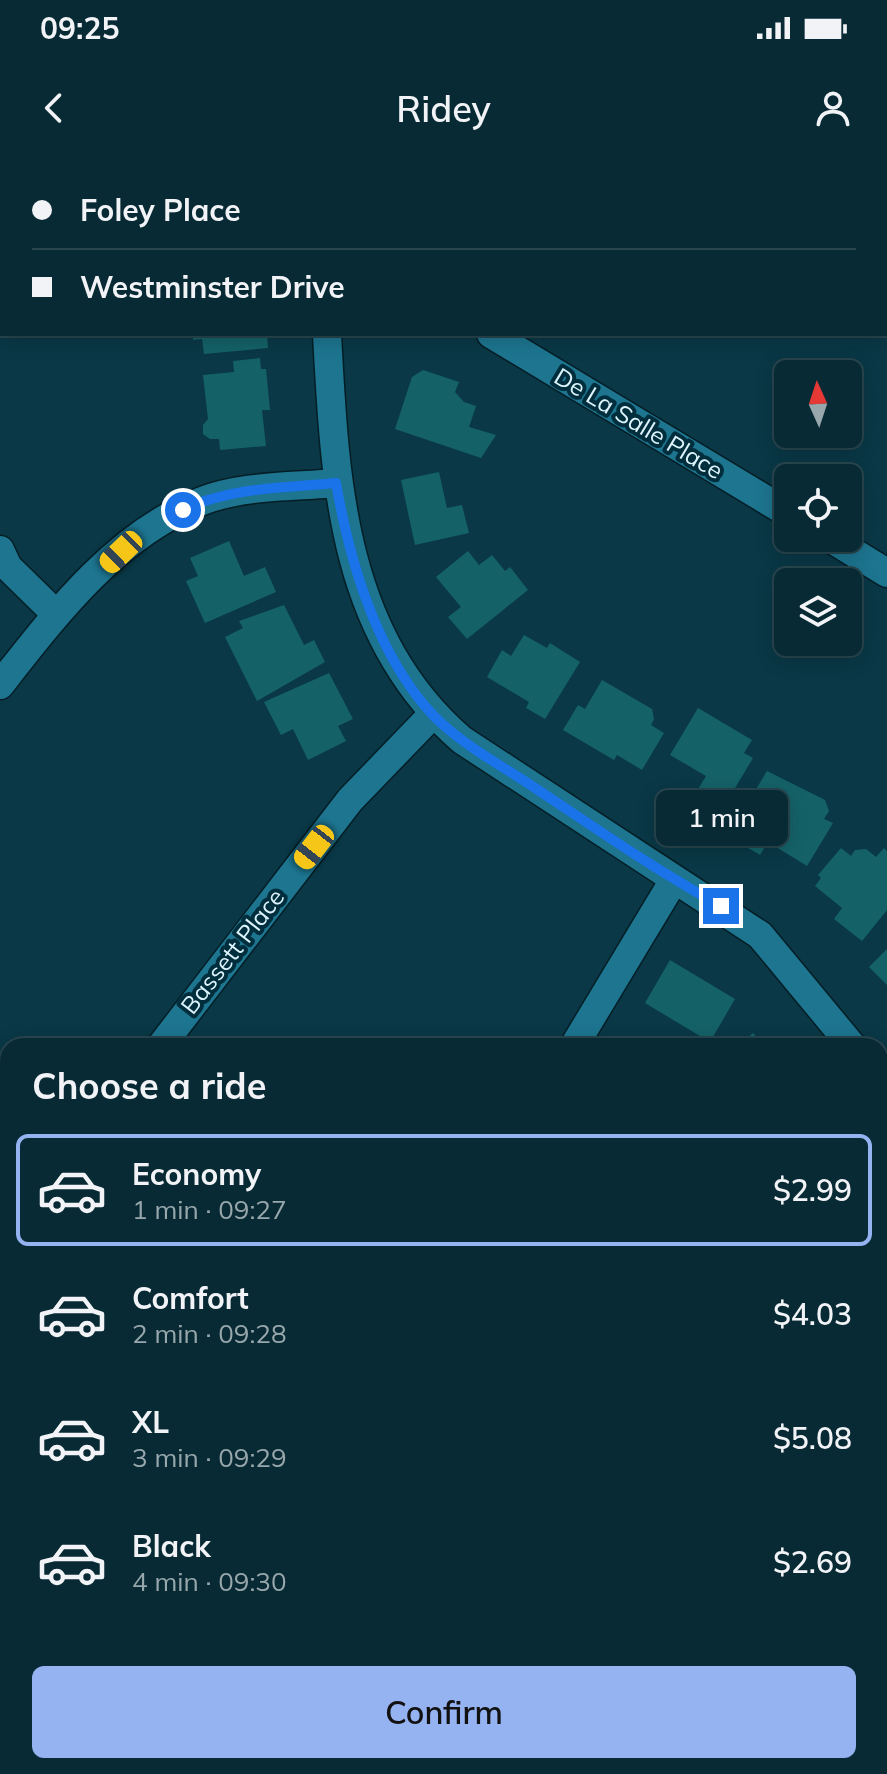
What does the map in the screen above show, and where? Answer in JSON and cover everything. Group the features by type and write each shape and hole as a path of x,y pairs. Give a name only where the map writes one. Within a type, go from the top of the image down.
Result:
{"street":[{"path":"327,336 336,483 349,551 397,664 433,714 462,740 674,880 721,906 760,935 845,1038"},
{"name":"De La Salle Place","path":"494,336 774,505"},
{"path":"0,685 56,614 143,531 204,500 247,491 336,483"},
{"path":"0,550 8,567 56,614"},
{"path":"853,552 887,573"},
{"name":"Bassett Place","path":"167,1038 350,800 433,714"},
{"path":"579,1038 674,880"}],"building":[{"path":"193,336 267,336 268,348 204,354 202,339 193,340"},
{"path":"260,358 261,369 266,369 270,410 262,410 266,446 220,450 219,439 210,439 203,434 203,425 208,419 203,375 234,372 233,361"},
{"path":"423,370 459,382 455,392 464,402 476,406 469,427 496,435 481,458 395,429 412,377"},
{"path":"439,472 447,508 462,505 469,533 415,545 401,480"},
{"path":"229,541 244,576 265,567 276,592 205,623 186,581 198,576 190,558"},
{"path":"468,551 479,565 492,555 505,571 510,567 528,590 467,639 448,617 461,607 436,577"},
{"path":"284,605 304,645 314,640 325,662 257,701 225,637 243,628 239,621"},
{"path":"524,635 547,648 550,643 580,662 545,719 526,708 529,702 487,677 502,650 511,656"},
{"path":"329,673 353,719 338,726 346,741 308,760 293,729 281,735 264,702"},
{"path":"602,680 652,709 654,719 651,725 664,733 642,770 617,755 614,760 563,730 578,705 585,709"},
{"path":"698,708 752,740 744,753 753,758 713,825 686,809 706,776 670,755"},
{"path":"767,771 825,800 829,811 824,819 833,823 807,866 768,842 760,855 728,836"},
{"path":"841,848 851,856 855,850 866,849 876,857 884,848 887,851 887,910 862,941 834,919 842,908 815,886 821,878 818,875"},
{"path":"887,949 887,985 869,967"},
{"path":"670,960 735,999 712,1038 703,1038 645,1003"}],"route":[{"path":"183,510 204,500 247,491 336,483 349,551 372,611 397,664 433,714 462,740 674,880 721,906"}]}
